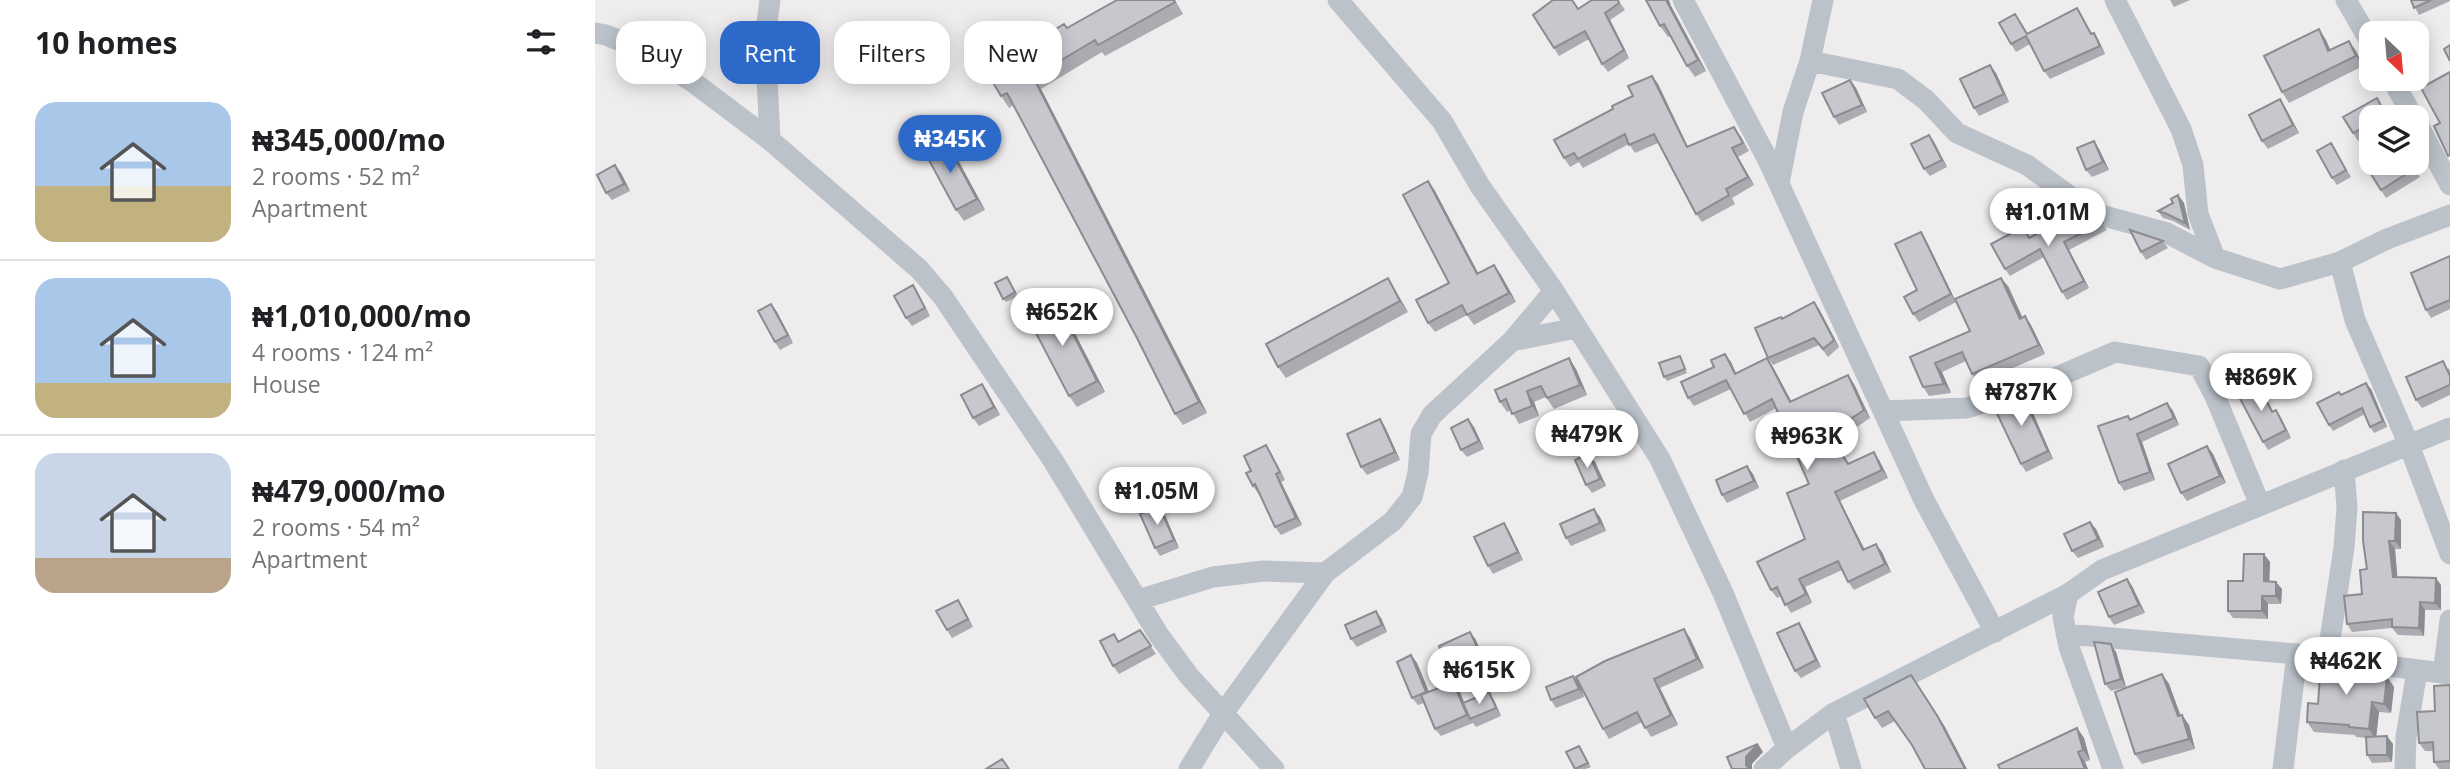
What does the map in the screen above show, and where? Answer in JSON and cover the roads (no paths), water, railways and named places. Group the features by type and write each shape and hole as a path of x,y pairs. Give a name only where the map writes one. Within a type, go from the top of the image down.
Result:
{"street":[{"path":"769,140 765,38 770,0"},
{"path":"1338,0 1442,121 1480,186 1554,291 1660,459 1723,593 1787,748"},
{"path":"1683,0 1779,183 1930,512 1995,632"},
{"path":"1779,183 1793,112 1810,61 1823,0"},
{"path":"2115,0 2181,128 2193,165 2198,214 2215,258"},
{"path":"2350,2 2360,21"},
{"path":"595,33 640,49 693,82 769,140 919,270 943,297 1055,462 1158,634 1189,676 1274,769"},
{"path":"1810,61 1898,79 1926,100 1957,133 2027,165 2093,213 2167,233 2215,258 2280,279 2340,262 2387,239 2450,215"},
{"path":"2429,146 2450,185"},
{"path":"2340,262 2355,320 2409,444 2450,554"},
{"path":"1189,769 1224,712 1325,573 1393,521 1412,497 1421,434 1432,415 1452,393 1512,341 1554,291"},
{"path":"1512,341 1576,328"},
{"path":"1883,411 1967,408 2041,384 2115,352 2199,366 2260,505"},
{"path":"1764,769 1834,713 2068,594 2102,570 2450,428"},
{"path":"2327,659 2344,548 2347,507 2344,470"},
{"path":"1138,600 1213,577 1264,571 1325,573"},
{"path":"2068,594 2063,617 2066,634 2113,769"},
{"path":"2066,634 2297,654 2447,674 2450,620"},
{"path":"2283,769 2297,654"},
{"path":"2405,769 2406,737 2417,671"},
{"path":"1834,713 1851,769"}]}
